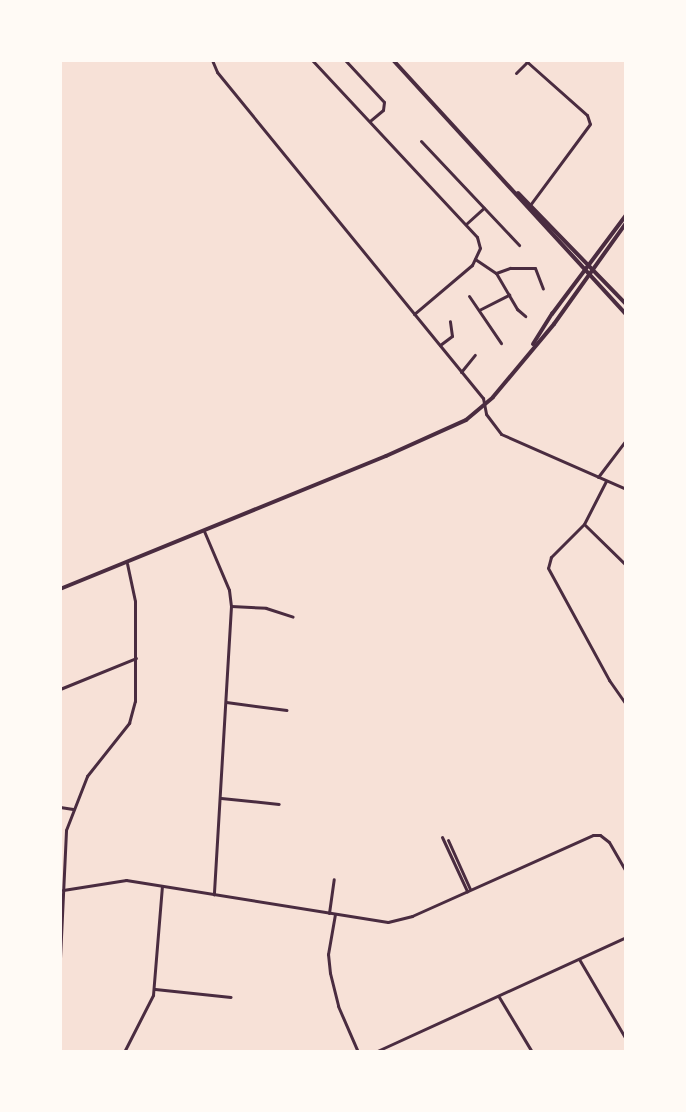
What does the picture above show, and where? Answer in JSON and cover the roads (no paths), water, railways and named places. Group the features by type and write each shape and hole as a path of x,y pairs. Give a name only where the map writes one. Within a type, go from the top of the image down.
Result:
{"street":[{"path":"212,60 217,72 483,398 483,406 494,426 506,438 626,489"},
{"path":"312,60 466,224 479,242 475,259 467,271 414,314"},
{"path":"345,60 385,104 383,110 369,121"},
{"path":"393,60 512,188 583,270 626,314"},
{"path":"516,73 526,61 587,115 590,124 527,208"},
{"path":"421,141 519,245"},
{"path":"512,188 531,204 626,304"},
{"path":"466,224 484,208"},
{"path":"528,353 544,324 626,215"},
{"path":"60,589 127,564 447,431 483,406 554,324 626,223"},
{"path":"475,259 496,273 525,316"},
{"path":"496,273 518,267 535,268 543,289"},
{"path":"479,310 509,295"},
{"path":"469,296 501,343"},
{"path":"440,345 452,336 450,321"},
{"path":"461,372 475,355"},
{"path":"598,477 626,440"},
{"path":"606,481 584,524 551,557 548,568 609,680 626,704"},
{"path":"584,524 626,565"},
{"path":"204,531 229,590 231,606 214,895"},
{"path":"60,958 64,839 73,809 87,776 133,713 136,658 135,601 127,564"},
{"path":"231,606 266,608 293,617"},
{"path":"60,689 136,658"},
{"path":"226,702 286,710"},
{"path":"221,798 279,804"},
{"path":"60,807 73,809"},
{"path":"63,890 121,880 380,921 397,920 586,837 600,835 609,842 626,872"},
{"path":"442,837 469,890"},
{"path":"448,840 469,890"},
{"path":"328,913 334,879"},
{"path":"124,1052 151,1003 162,886"},
{"path":"334,914 328,960 338,1006 358,1052"},
{"path":"375,1052 626,937"},
{"path":"579,959 626,1039"},
{"path":"154,989 231,997"},
{"path":"499,997 532,1052"}]}
